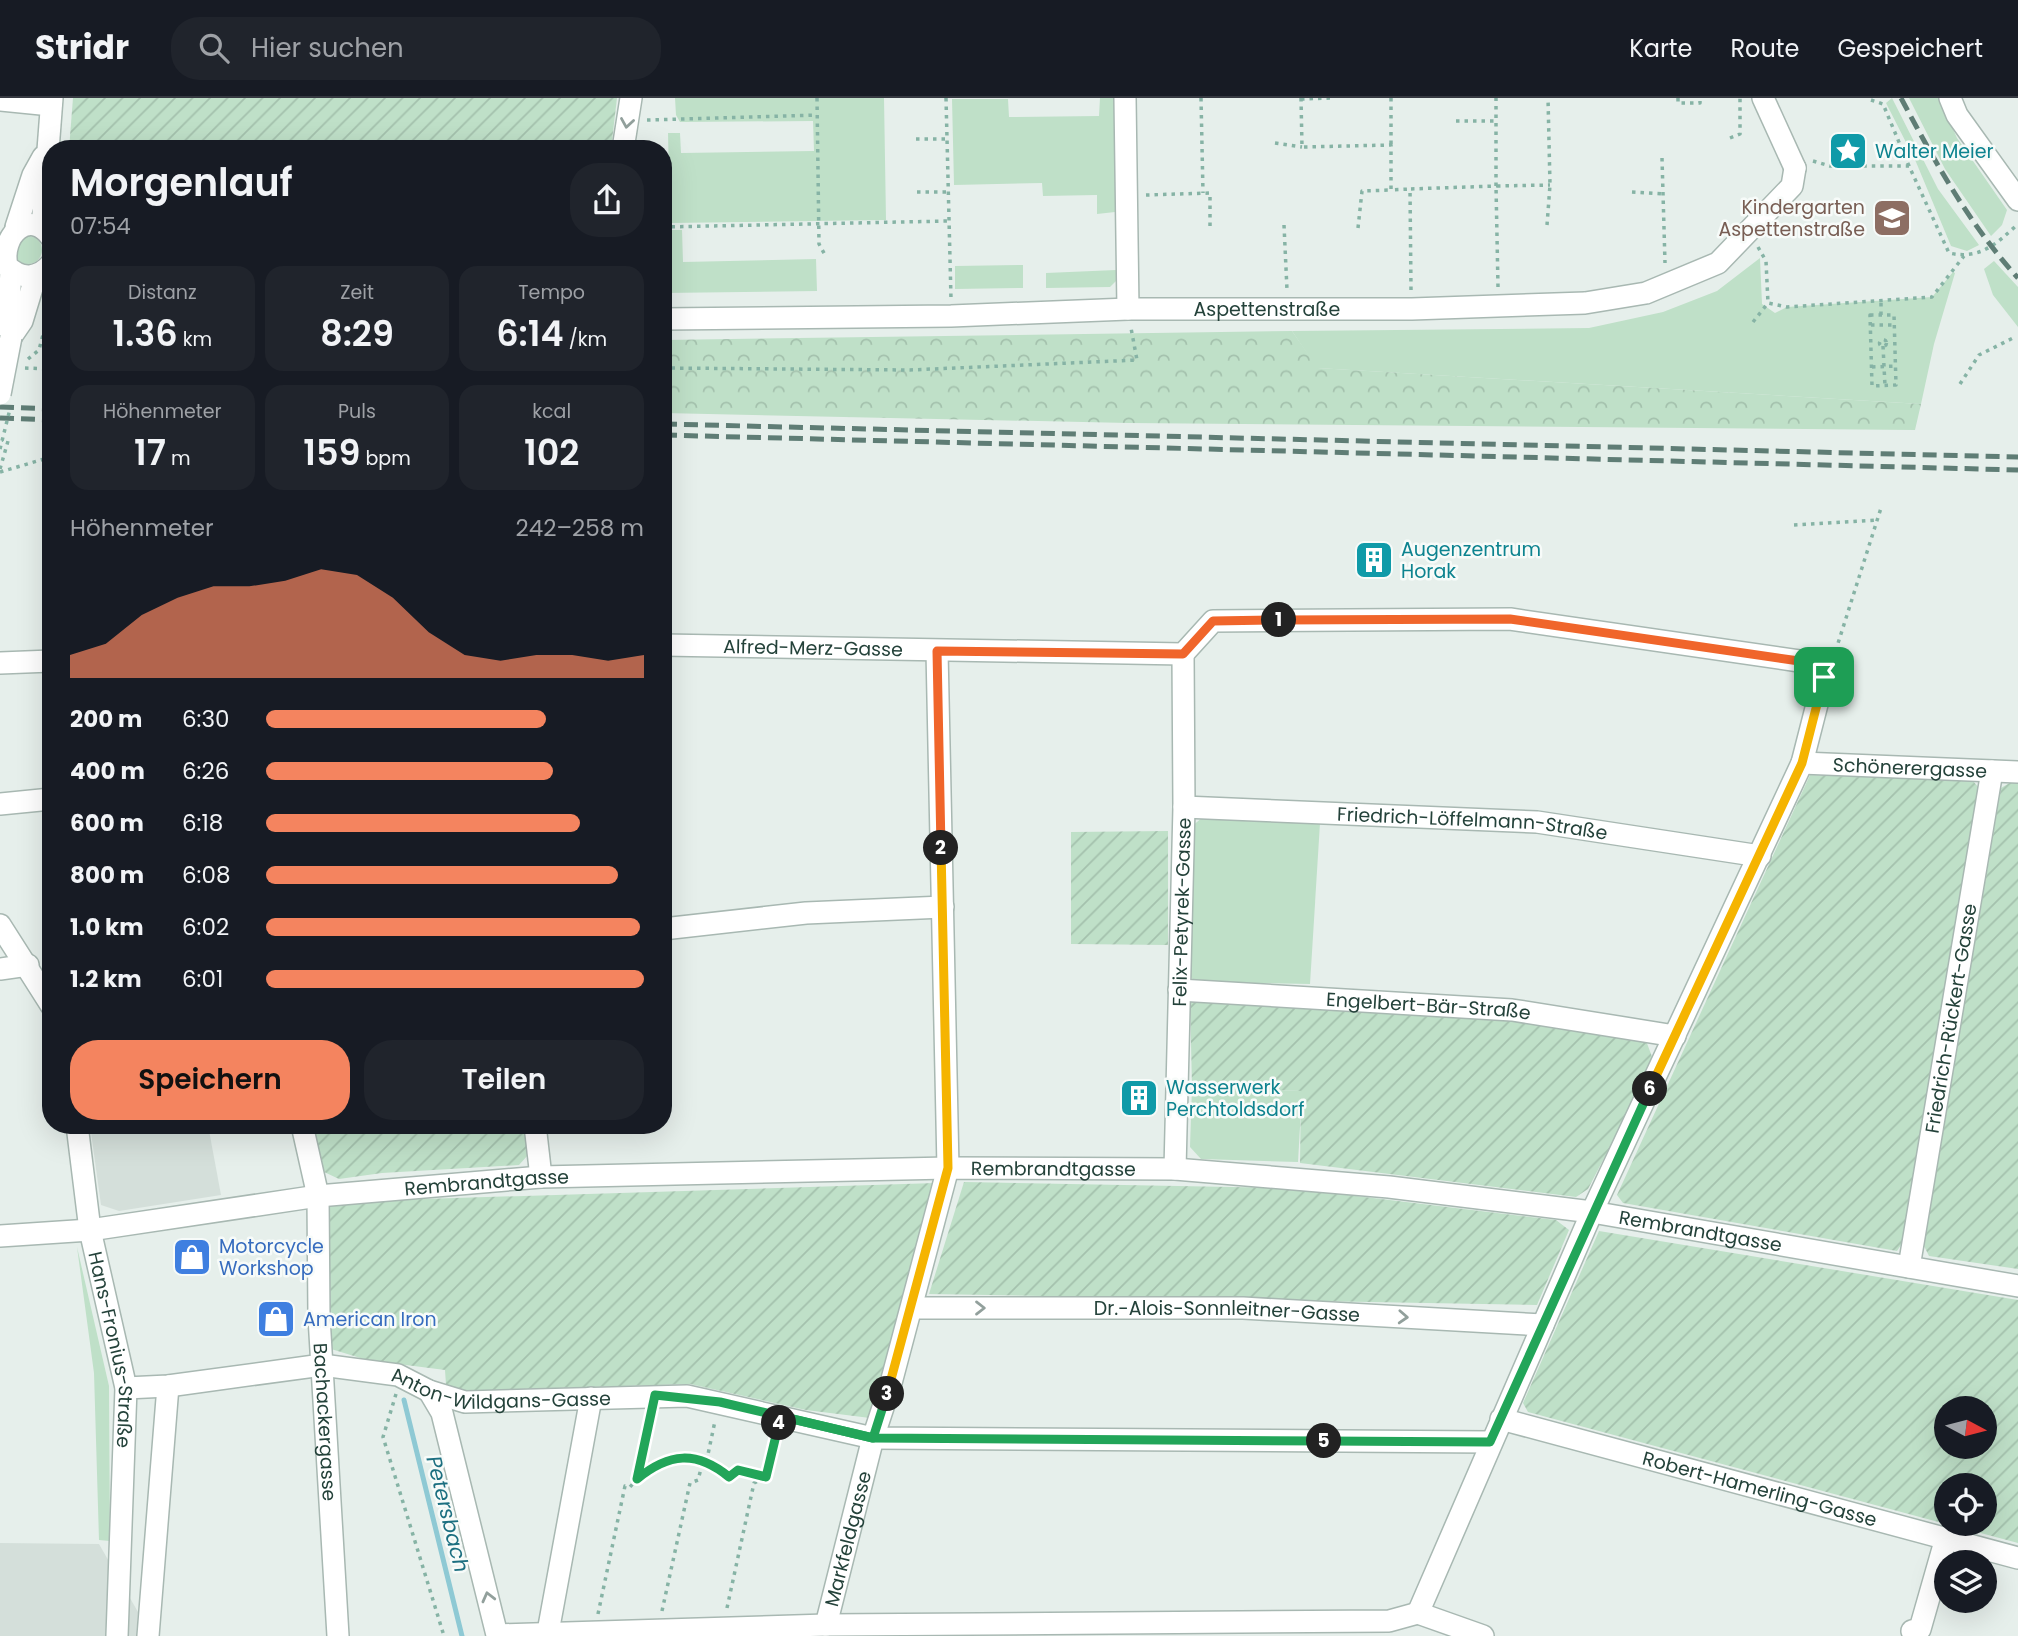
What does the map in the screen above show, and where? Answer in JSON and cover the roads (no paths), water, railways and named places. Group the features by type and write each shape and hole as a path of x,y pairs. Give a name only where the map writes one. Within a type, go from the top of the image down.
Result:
{"street":[{"path":"624,140 631,98"},
{"path":"1125,98 1128,309"},
{"name":"Aspettenstraße","path":"672,320 951,316 1128,309 1499,307 1585,303 1646,293 1718,263 1792,186 1804,165 1763,98"},
{"path":"1950,98 1958,115 2016,191"},
{"path":"0,100 52,102 48,140"},
{"path":"0,394 11,337 3,243 42,159"},
{"path":"8,230 32,224 42,230"},
{"path":"5,263 23,276 42,270"},
{"path":"11,337 22,321 42,272"},
{"path":"429,1391 442,1413 497,1636 654,1629 797,1631 826,1625 1387,1628 1418,1613 1592,1212 1802,763 1824,677 1806,662 1510,619 1213,621 1183,654"},
{"name":"Alfred-Merz-Gasse","path":"672,645 1183,654"},
{"name":"Markfeldgasse","path":"826,1625 873,1438 912,1308 948,1168 937,651"},
{"name":"Felix-Petyrek-Gasse","path":"1175,1169 1184,807 1183,654"},
{"path":"0,663 42,661"},
{"name":"Schönerergasse","path":"1802,763 2018,772"},
{"name":"Friedrich-Rückert-Gasse","path":"1909,1267 1992,771"},
{"path":"0,804 42,800"},
{"name":"Friedrich-Löffelmann-Straße","path":"1184,807 1537,822 1760,856"},
{"path":"672,928 806,913 943,907"},
{"path":"0,925 42,989"},
{"path":"0,969 28,965"},
{"name":"Engelbert-Bär-Straße","path":"1179,990 1512,1010 1675,1036"},
{"name":"Hans-Fronius-Straße","path":"78,1134 90,1230 127,1388 117,1636"},
{"name":"Bachackergasse","path":"304,1134 317,1196 322,1365 338,1636"},
{"path":"536,1134 541,1177"},
{"name":"Rembrandtgasse","path":"0,1236 90,1230 317,1196 541,1177 948,1168 1175,1169 1389,1187 1592,1212 2018,1286"},
{"name":"Dr.-Alois-Sonnleitner-Gasse","path":"912,1308 1244,1308 1543,1325"},
{"name":"Anton-Wildgans-Gasse","path":"127,1388 168,1386 322,1365 398,1375 429,1391 465,1402 655,1395 720,1402 873,1438 1490,1442"},
{"name":"Hans-Fronius-Straße","path":"148,1636 168,1386"},
{"path":"548,1632 591,1398"},
{"name":"Robert-Hamerling-Gasse","path":"1501,1419 2018,1558"},
{"path":"1912,1631 1920,1629 1946,1538"},
{"path":"1418,1613 1483,1636"}],"waterway":[{"name":"Petersbach","path":"404,1400 462,1636"}],"railway":[{"path":"1901,98 1968,214 2018,278"},
{"path":"0,407 42,409"},
{"path":"0,418 42,420"},
{"path":"672,424 2018,457"},
{"path":"672,435 2018,470"}],"place":[{"name":"Walter Meier","path":"1848,151"},
{"name":"Kindergarten Aspettenstraße","path":"1892,218"},
{"name":"Augenzentrum Horak","path":"1374,560"},
{"name":"Wasserwerk Perchtoldsdorf","path":"1139,1098"},
{"name":"Motorcycle Workshop","path":"192,1257"},
{"name":"American Iron","path":"276,1319"}]}
